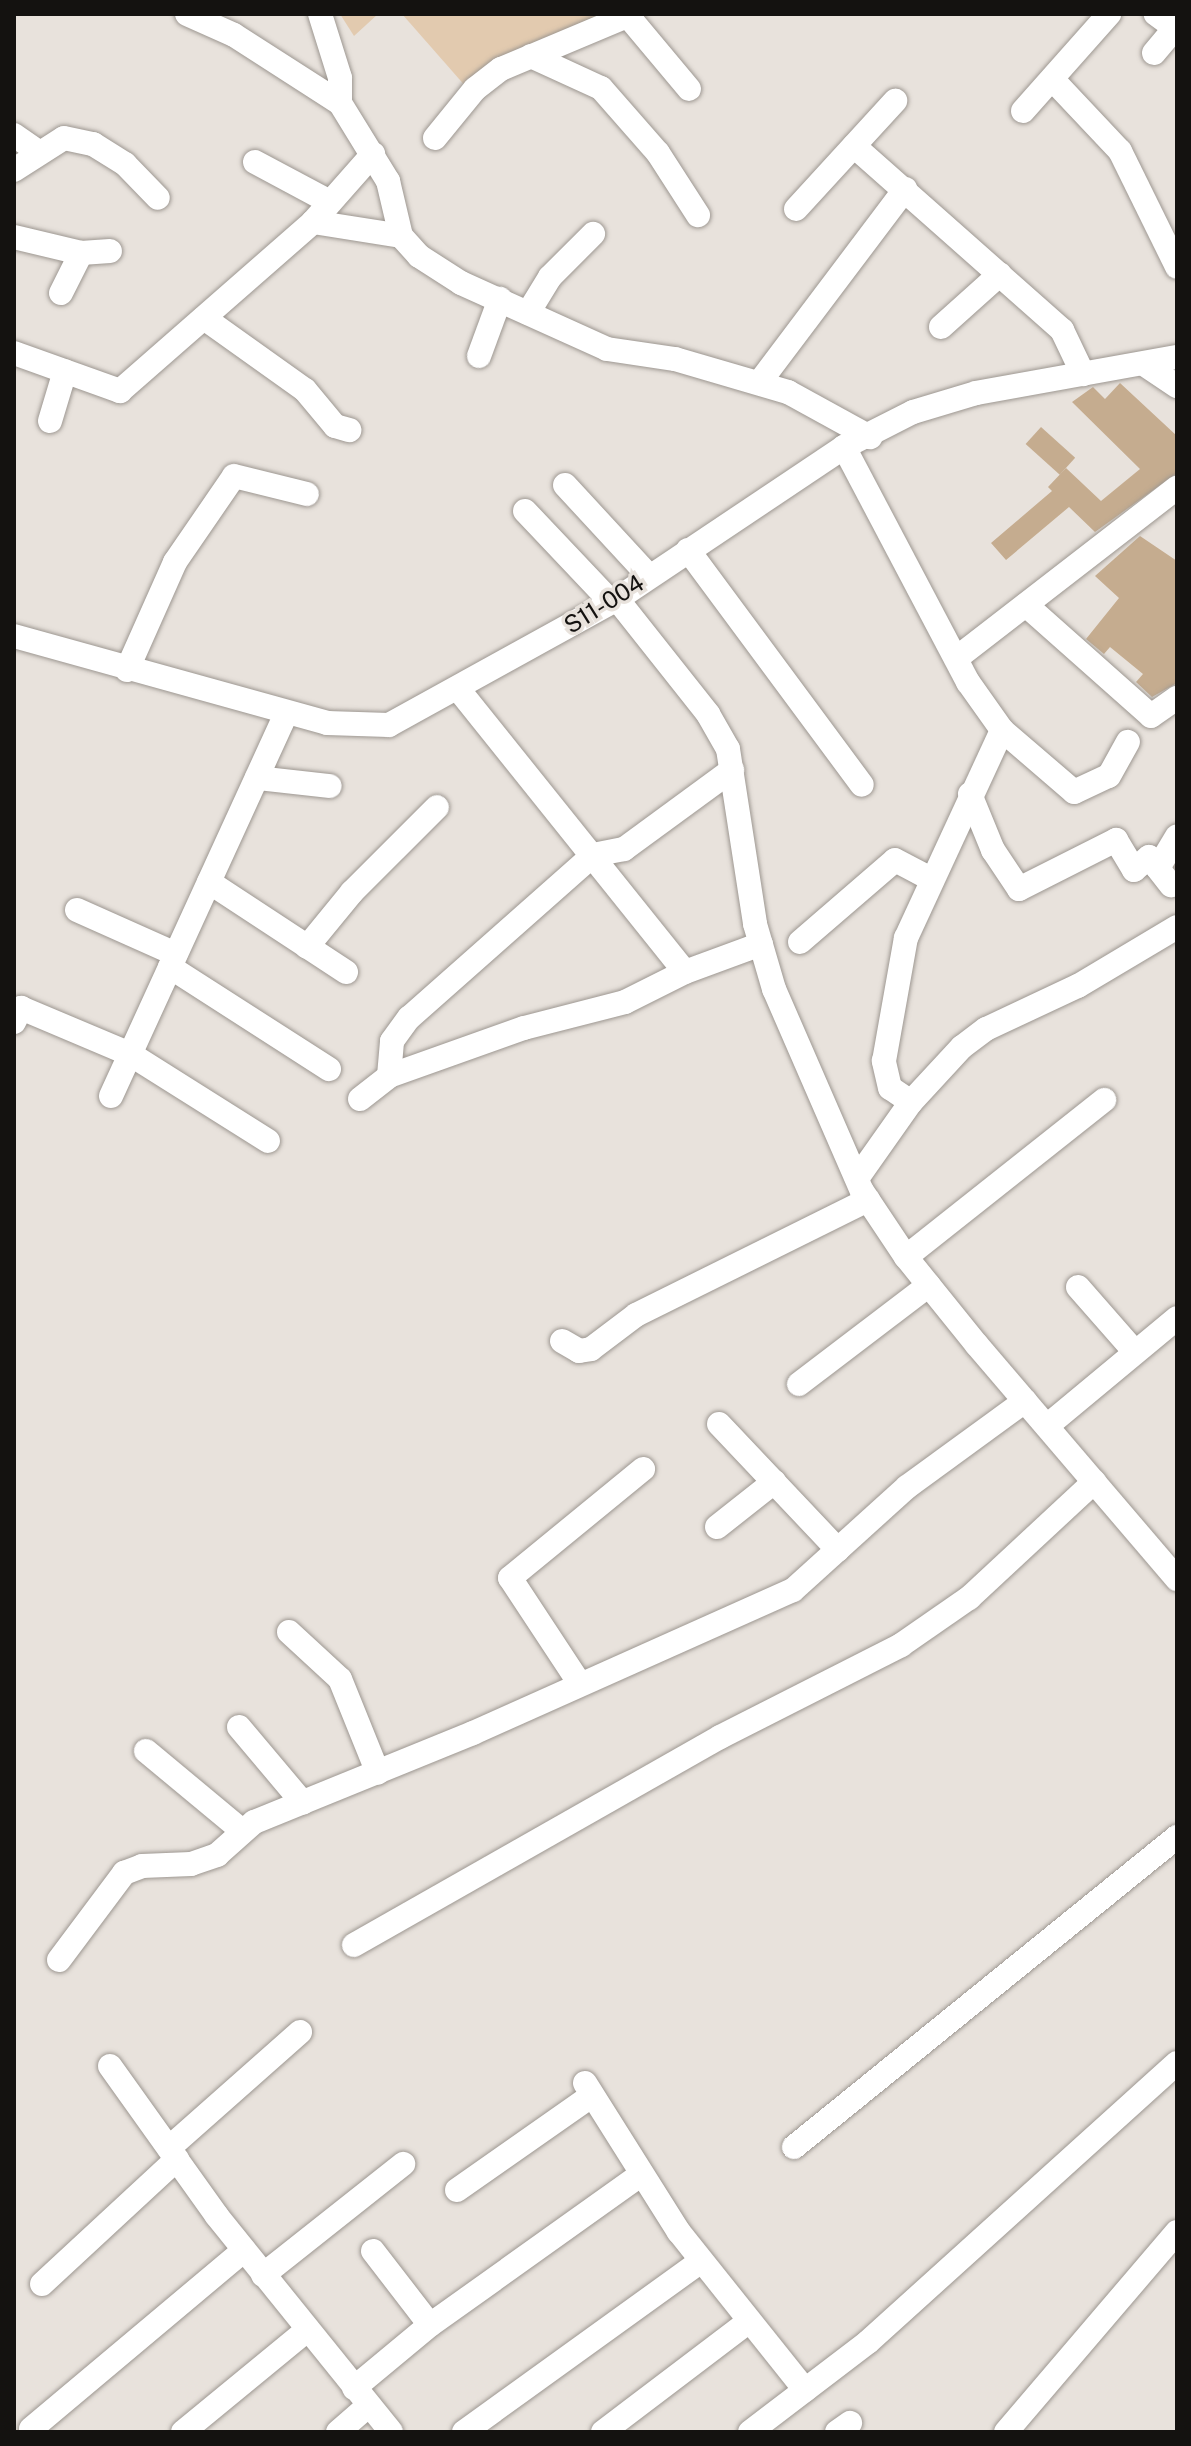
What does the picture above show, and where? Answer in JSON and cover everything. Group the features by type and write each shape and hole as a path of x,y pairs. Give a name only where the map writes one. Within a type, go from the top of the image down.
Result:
{"street":[{"path":"187,14 234,35 340,103 388,181 401,236 419,256 461,283 607,349 675,359 788,392 870,437"},
{"path":"320,14 340,78 340,103"},
{"path":"1023,111 1054,81 1109,14"},
{"path":"1154,53 1175,28 1156,14"},
{"path":"435,138 475,89 501,69 630,15 689,89"},
{"path":"531,56 601,88 658,153 698,215"},
{"path":"1054,81 1120,151 1177,267"},
{"path":"796,209 895,101"},
{"path":"14,135 38,152"},
{"path":"14,170 64,138 93,144 125,164 158,198"},
{"path":"854,146 1062,330 1083,374"},
{"path":"14,353 120,391 313,222 328,201 373,154"},
{"path":"255,162 328,201"},
{"path":"759,383 905,189"},
{"path":"313,222 401,236"},
{"path":"528,313 550,277 593,234"},
{"path":"14,237 81,253 110,251"},
{"path":"61,293 81,253"},
{"path":"941,327 1000,274"},
{"path":"479,356 500,299"},
{"path":"204,318 305,390 335,426 349,430"},
{"name":"S11-004","path":"14,636 127,670 327,723 389,725 459,690 614,601 844,447 870,437 913,412 976,393 1177,357"},
{"path":"1144,364 1177,386"},
{"path":"50,421 65,371"},
{"path":"844,447 958,657 968,682 1002,730 1074,792 1109,776 1128,742"},
{"path":"127,670 175,562 234,476 307,494"},
{"path":"565,485 649,576"},
{"path":"958,657 1177,488"},
{"path":"525,511 614,601 708,714 728,749 761,944 774,989 868,1200 906,1257 1177,1579"},
{"path":"688,550 862,785"},
{"path":"1026,605 1151,716 1177,698"},
{"path":"459,690 685,972"},
{"path":"111,1096 287,712"},
{"path":"911,1102 890,1088 884,1061 906,938 1002,730"},
{"path":"389,1076 392,1041 409,1018 593,855 624,849 732,770"},
{"path":"257,778 330,786"},
{"path":"970,794 993,850 1019,889 1116,840 1134,870 1149,857 1164,876 1177,836"},
{"path":"307,947 352,892 437,807"},
{"path":"800,942 895,860 931,879"},
{"path":"209,882 346,972"},
{"path":"77,910 173,960 329,1069"},
{"path":"858,1177 911,1102 962,1047 986,1029 1078,986 1177,927"},
{"path":"360,1099 389,1076 524,1028 625,1002 685,972 761,944"},
{"path":"14,1022 21,1008 130,1054 268,1141"},
{"path":"906,1257 1104,1100"},
{"path":"562,1341 579,1351 591,1349 636,1315 868,1200"},
{"path":"799,1384 929,1285"},
{"path":"1078,1287 1135,1352"},
{"path":"1047,1426 1177,1318"},
{"path":"59,1960 124,1873 142,1866 191,1864 217,1855 241,1830 759,1608 793,1590 907,1487 1025,1401"},
{"path":"719,1424 838,1550"},
{"path":"580,1684 510,1578 643,1469"},
{"path":"717,1527 774,1482"},
{"path":"354,1945 720,1737 901,1645 969,1598 1094,1482"},
{"path":"289,1632 340,1679 378,1773"},
{"path":"239,1727 303,1803"},
{"path":"146,1751 241,1830"},
{"path":"794,2147 1177,1837"},
{"path":"42,2284 300,2032"},
{"path":"750,2432 868,2342 1177,2063"},
{"path":"110,2066 263,2275 391,2432"},
{"path":"457,2190 588,2090 701,2261 805,2390"},
{"path":"263,2275 403,2164"},
{"path":"338,2432 361,2397 430,2325 642,2174"},
{"path":"1006,2432 1177,2232"},
{"path":"31,2429 244,2250"},
{"path":"373,2251 430,2325"},
{"path":"464,2432 701,2261"},
{"path":"603,2432 748,2322"},
{"path":"183,2432 307,2330"}],"shaded area":[{"path":"340,14 378,14 354,36"},
{"path":"402,14 614,14 467,88"}],"building":[{"path":"1120,383 1177,436 1177,473 1095,532 1069,507 1006,560 991,543 1052,491 1048,487 1066,468 1101,501 1140,469 1072,402 1093,387 1105,399"},
{"path":"1041,427 1075,458 1060,475 1026,444"},
{"path":"1140,536 1177,561 1177,683 1152,697 1136,682 1143,674 1110,647 1104,654 1086,639 1119,598 1095,576"}]}
